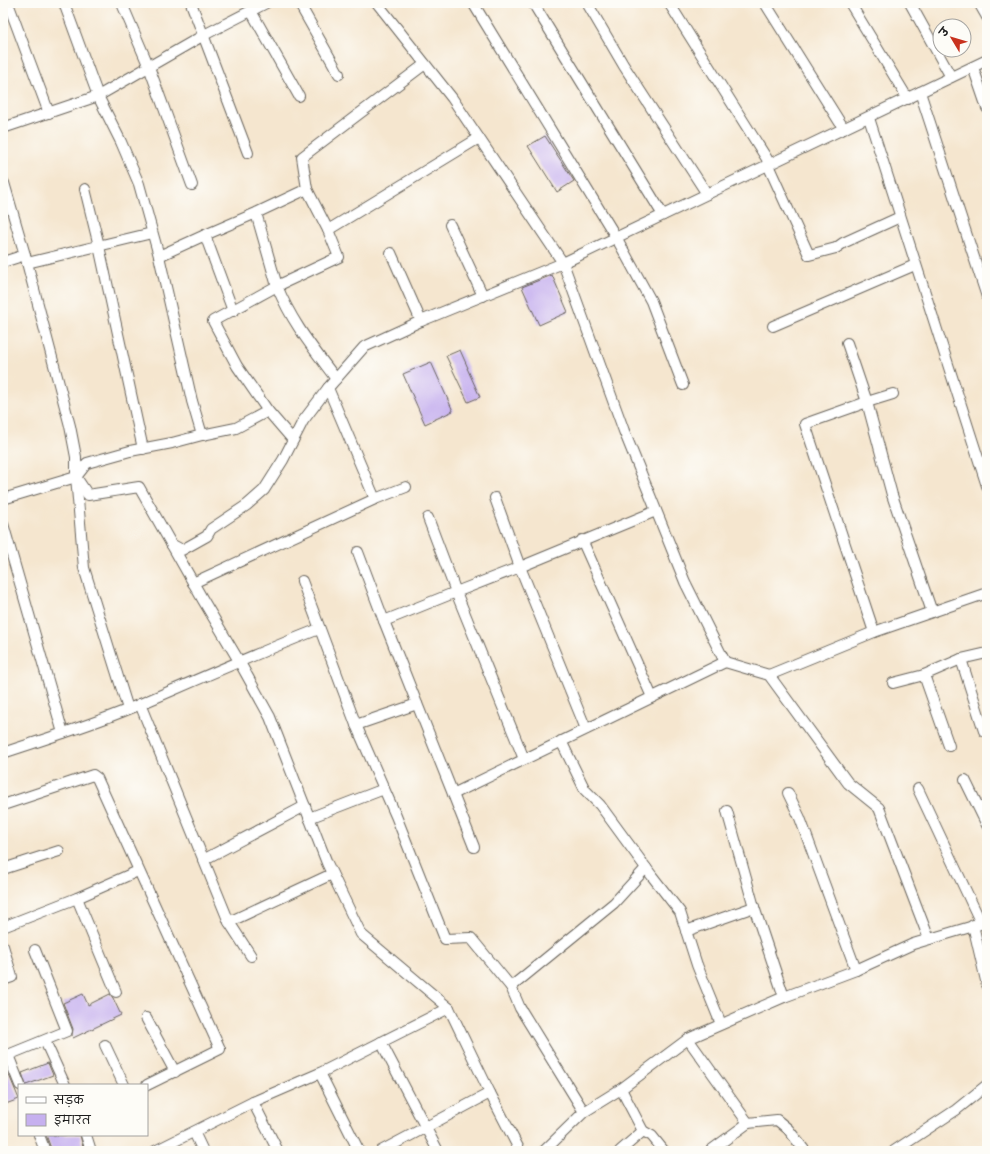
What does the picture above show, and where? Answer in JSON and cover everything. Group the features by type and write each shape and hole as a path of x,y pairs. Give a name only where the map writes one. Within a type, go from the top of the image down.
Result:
{"street":[{"path":"8,3 49,113"},
{"path":"64,3 98,96 121,142 139,184 159,256 192,401 202,435"},
{"path":"191,3 248,153"},
{"path":"3,128 98,96 204,35 266,3"},
{"path":"299,3 339,74"},
{"path":"473,3 616,238 651,301 683,385"},
{"path":"533,3 663,215"},
{"path":"587,3 624,66 706,194"},
{"path":"669,3 767,158 768,165 809,255 836,248 843,243 900,217"},
{"path":"765,3 844,129"},
{"path":"850,3 908,99"},
{"path":"910,3 952,77"},
{"path":"979,3 987,16"},
{"path":"379,4 452,98 563,263 624,431 656,511 685,582 725,662"},
{"path":"123,6 149,67 192,185"},
{"path":"251,11 299,96"},
{"path":"171,544 182,550 207,536 211,529 247,505 264,490 283,460 303,421 328,388 364,347 421,321 563,263 869,118 987,60"},
{"path":"293,440 268,411 237,366 213,322 277,286 340,258 328,230 306,189 302,157 425,64"},
{"path":"973,67 987,108"},
{"path":"920,92 987,297"},
{"path":"869,118 987,486"},
{"path":"328,230 479,138"},
{"path":"3,183 26,259 70,426 76,457 76,477 84,568 128,709"},
{"path":"85,189 99,246 143,449"},
{"path":"159,256 306,189"},
{"path":"256,213 277,286 285,305 296,326 336,379"},
{"path":"450,225 483,296"},
{"path":"3,262 99,246 152,233"},
{"path":"205,235 233,311"},
{"path":"391,253 421,321"},
{"path":"773,326 915,265"},
{"path":"847,343 867,402 892,495 932,612"},
{"path":"328,388 375,499"},
{"path":"874,632 805,424 893,394"},
{"path":"3,498 76,477 87,463 236,428 268,411"},
{"path":"76,477 88,495 139,487 270,717 332,874 361,934 449,1008 520,1151"},
{"path":"194,584 375,499 406,487"},
{"path":"495,498 520,566 586,729"},
{"path":"384,621 656,511"},
{"path":"428,518 456,592 524,759"},
{"path":"3,524 63,733"},
{"path":"582,540 652,697"},
{"path":"358,552 416,704 474,847"},
{"path":"302,581 356,725 445,939 471,938 511,987 520,1008 584,1112"},
{"path":"769,675 874,632 987,593"},
{"path":"3,753 128,709 319,628"},
{"path":"893,683 924,674 961,659 987,652"},
{"path":"961,659 984,731"},
{"path":"453,794 725,662 769,675 848,783 879,808 929,939"},
{"path":"924,674 949,746"},
{"path":"140,704 229,922 251,956"},
{"path":"356,725 416,704"},
{"path":"561,742 585,790 600,804 680,912 697,965 721,1024"},
{"path":"3,805 93,775 97,778 220,1049 148,1085"},
{"path":"965,780 987,825"},
{"path":"918,789 980,923 987,985"},
{"path":"309,818 384,790"},
{"path":"788,793 800,818 856,970"},
{"path":"203,860 305,806"},
{"path":"727,811 754,907 784,997"},
{"path":"3,869 60,851"},
{"path":"511,987 614,903 646,868"},
{"path":"3,927 77,898 138,871"},
{"path":"229,922 332,874"},
{"path":"77,898 116,992"},
{"path":"686,931 754,907"},
{"path":"544,1151 584,1112 621,1089 688,1039 784,997 856,970 913,944 980,923"},
{"path":"3,946 12,977 3,980"},
{"path":"20,1084 6,1056 67,1031 35,950"},
{"path":"154,1151 252,1102 320,1073 449,1008"},
{"path":"146,1018 175,1072"},
{"path":"688,1039 748,1123"},
{"path":"45,1041 65,1084"},
{"path":"381,1042 438,1151"},
{"path":"105,1046 124,1084"},
{"path":"320,1073 358,1151"},
{"path":"894,1151 956,1110 987,1085"},
{"path":"621,1089 643,1131 652,1136 664,1151"},
{"path":"381,1151 490,1093"},
{"path":"252,1102 278,1151"},
{"path":"710,1151 748,1123 777,1120 788,1129 805,1151"},
{"path":"620,1151 643,1131"},
{"path":"194,1132 203,1151"},
{"path":"39,1136 45,1151"},
{"path":"86,1136 91,1151"}],"building":[{"path":"545,136 574,181 557,192 528,146"},
{"path":"552,275 568,312 539,325 522,287"},
{"path":"460,350 480,397 468,402 446,356"},
{"path":"431,362 453,411 425,424 403,374"},
{"path":"83,994 88,1005 110,994 121,1015 73,1038 73,1029 63,1003"},
{"path":"3,1063 4,1063 18,1099 3,1105"},
{"path":"48,1063 53,1075 26,1084 22,1073"},
{"path":"46,1136 80,1136 84,1151 52,1151"}]}
